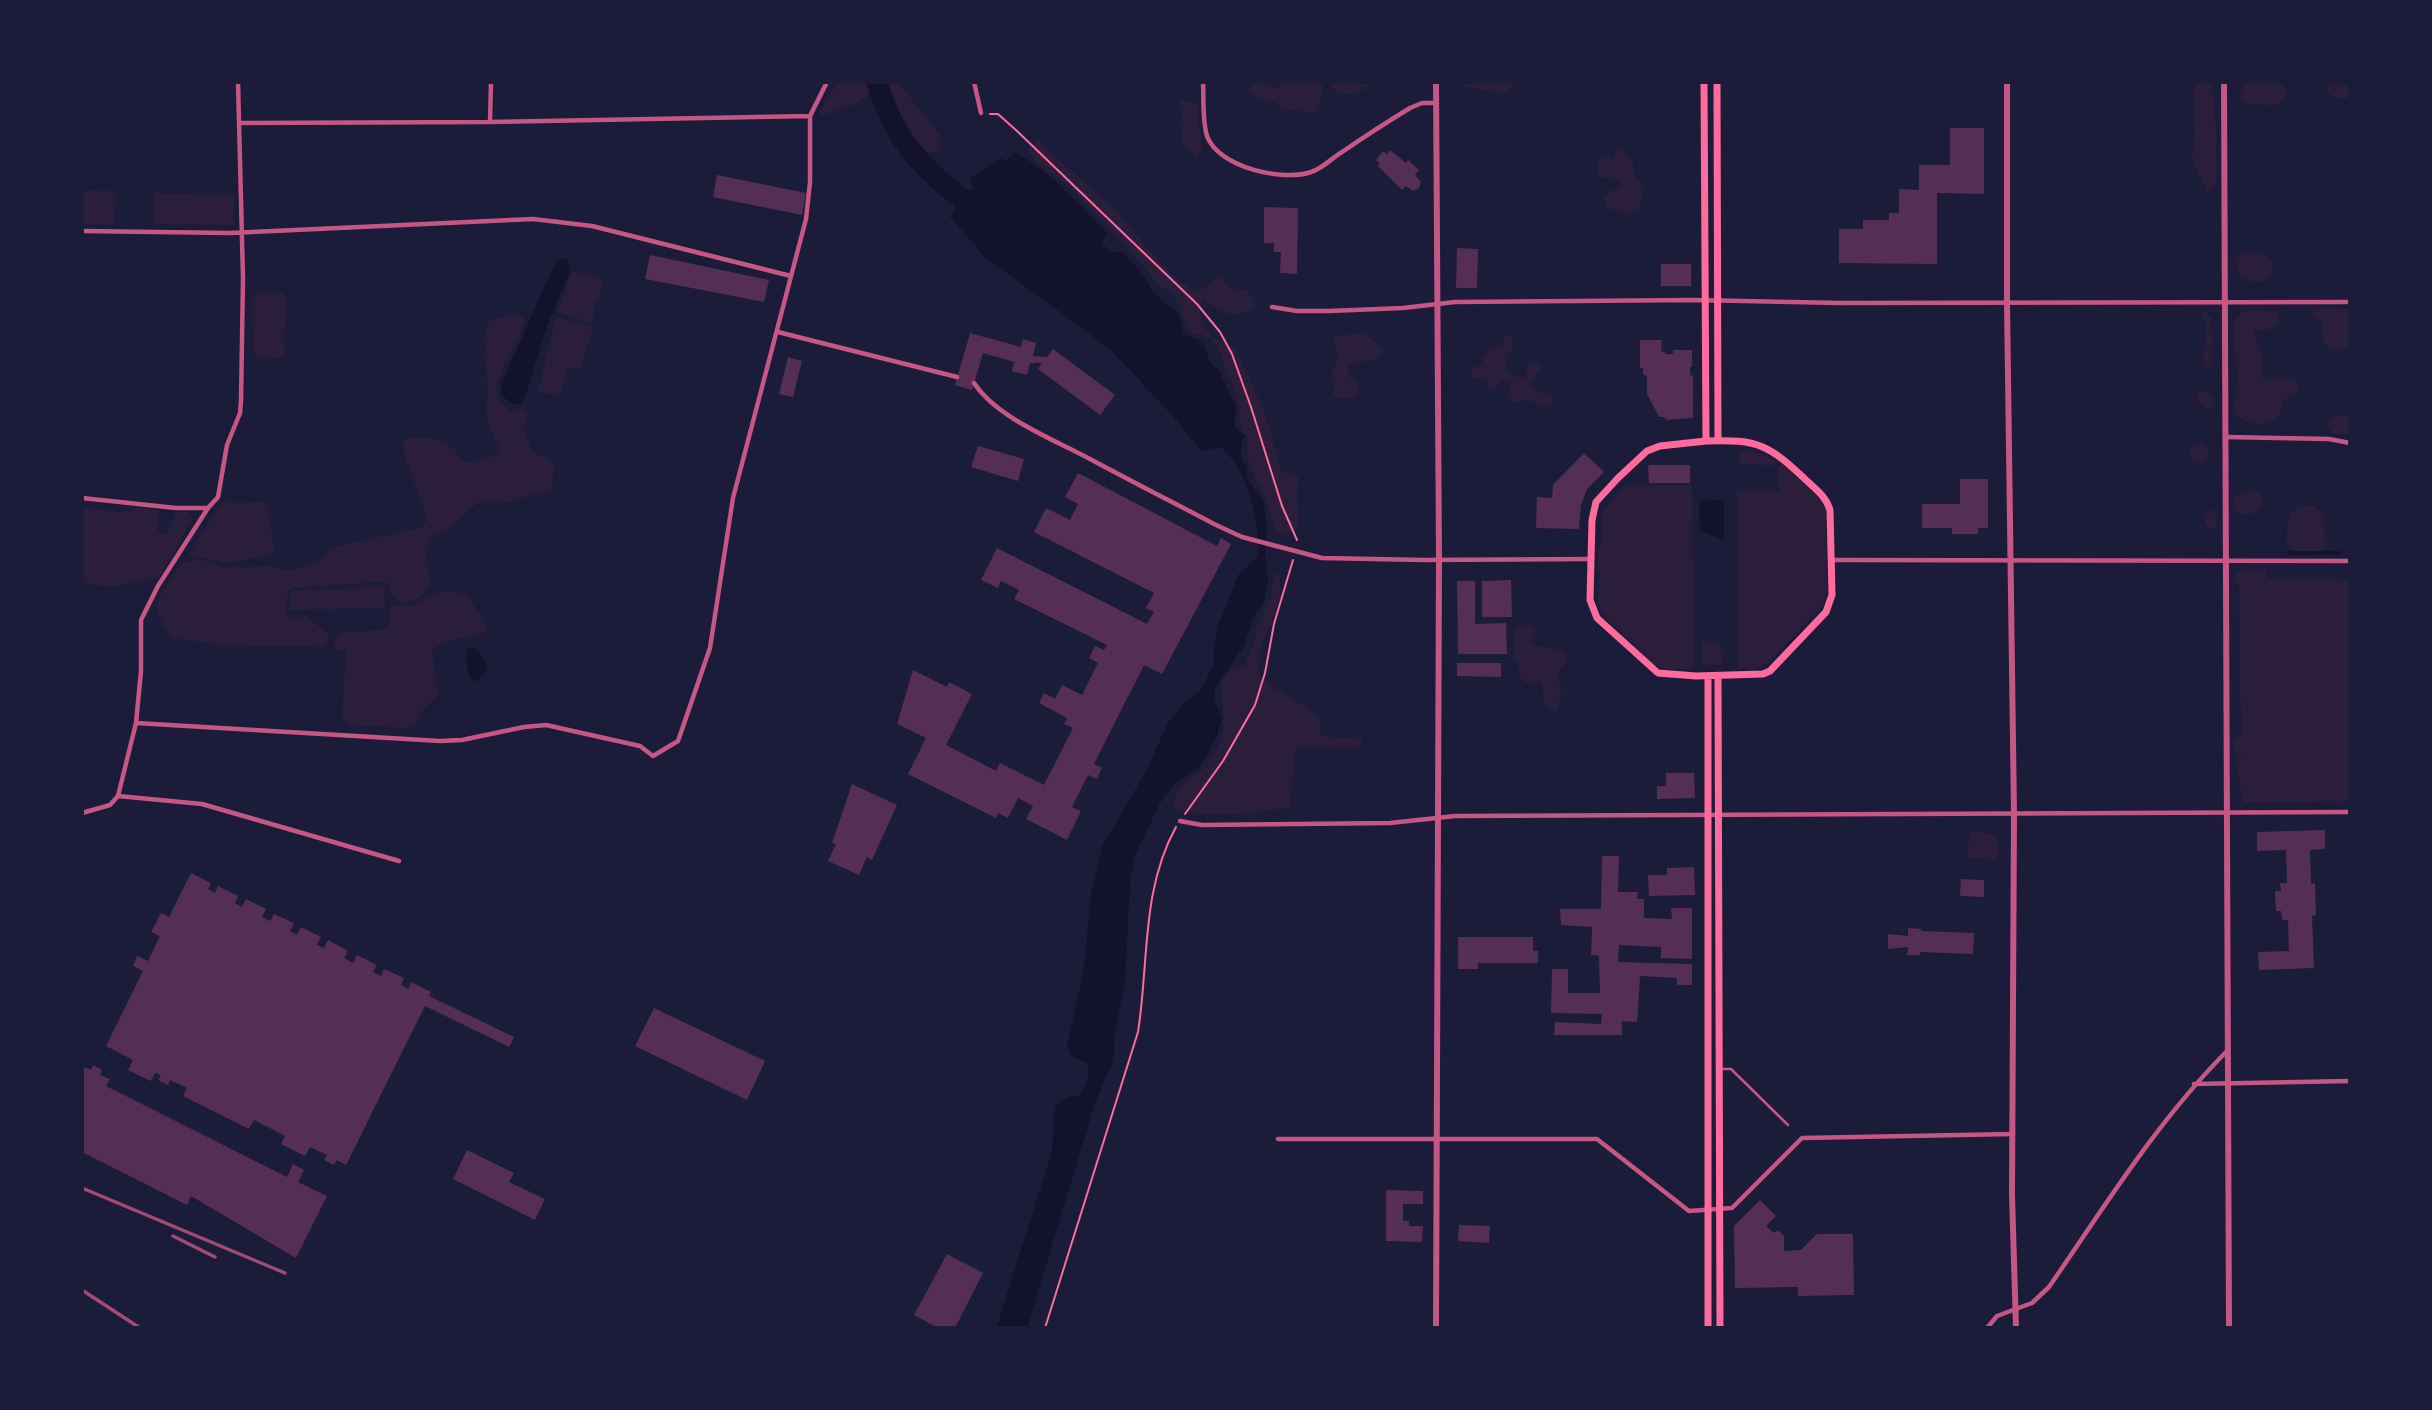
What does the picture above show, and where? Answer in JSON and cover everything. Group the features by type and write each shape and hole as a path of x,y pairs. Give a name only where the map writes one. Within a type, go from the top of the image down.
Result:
{"main road":[{"path":"1704,82 1706,442"},
{"path":"1717,82 1718,441"},
{"path":"1718,441 1733,441 1769,449 1780,455 1825,497 1830,510 1832,595 1826,612 1776,667 1763,674 1708,676 1658,673 1597,618 1590,600 1594,508 1600,497 1618,478 1653,448 1718,441"},
{"path":"1708,676 1708,1328"},
{"path":"1718,676 1720,1328"}],"street":[{"path":"82,813 98,810 118,796 136,723 141,671 141,620 208,508 218,497 227,445 240,413 244,363 238,82"},
{"path":"490,122 491,82"},
{"path":"136,723 440,741 462,740 546,725 640,746 653,756 678,741 710,648 733,498 806,219 810,182 810,116 827,82"},
{"path":"974,82 981,113"},
{"path":"1203,82 1204,121 1213,146 1231,160 1268,174 1282,176 1314,172 1410,108 1422,103 1437,103"},
{"path":"1436,82 1439,560 1436,1328"},
{"path":"2007,82 2007,303 2014,814 2012,1195 2016,1328"},
{"path":"2224,82 2229,1328"},
{"path":"239,123 810,116"},
{"path":"82,231 241,232 533,219 592,226 791,275"},
{"path":"1272,307 1329,312 1403,309 1455,302 2350,302"},
{"path":"778,332 957,377"},
{"path":"974,383 983,397 1042,434 1241,537 1322,558 1591,559"},
{"path":"2225,437 2329,439 2350,443"},
{"path":"82,498 176,509 208,508"},
{"path":"1831,561 2350,561"},
{"path":"118,796 202,804 399,861"},
{"path":"1180,821 1202,825 1390,823 1437,817 1708,813 2350,812"},
{"path":"1987,1328 1997,1316 2032,1303 2049,1287 2136,1161 2194,1084 2229,1050"},
{"path":"2194,1084 2350,1081"},
{"path":"1278,1139 1597,1139 1689,1211 1732,1208 1802,1138 2013,1135"}],"lane":[{"path":"1720,1069 1731,1069 1788,1125"}],"path":[{"path":"981,113 998,114 1017,131 1197,304 1220,332 1232,354 1248,396 1282,506 1297,540"},
{"path":"1045,1328 1138,1032 1143,1001 1149,908 1156,874 1168,842 1180,821 1223,761 1255,705 1293,560"}],"shaded area":[{"path":"838,82 898,82 941,137 939,152 927,153 900,121 883,85 853,105 821,116 821,110"},
{"path":"1253,82 1269,82 1275,89 1283,82 1323,82 1322,96 1315,113 1283,109 1273,101 1260,99 1249,91"},
{"path":"1323,82 1370,82 1370,85 1359,92 1343,94 1329,83"},
{"path":"1463,82 1516,82 1516,85 1503,94 1467,87"},
{"path":"2194,82 2211,82 2215,108 2217,178 2208,192 2192,161 2195,136"},
{"path":"2246,82 2278,82 2286,88 2284,98 2275,106 2245,103 2239,96"},
{"path":"2334,82 2350,86 2350,99 2334,98 2328,92 2328,85"},
{"path":"1180,100 1197,104 1202,151 1197,157 1182,144"},
{"path":"1039,139 1044,147 1115,211 1158,260 1188,286 1199,292 1219,275 1229,288 1247,290 1256,306 1248,311 1228,313 1202,299 1201,316 1207,331 1213,337 1236,348 1265,414 1282,472 1299,477 1299,526 1288,536 1276,531 1265,495 1257,483 1248,459 1247,438 1238,419 1241,408 1217,346 1208,337 1191,333 1174,294 1159,286 1130,250 1064,182 1037,164 1028,149"},
{"path":"1620,148 1633,162 1633,172 1644,186 1639,210 1617,212 1605,205 1605,197 1610,191 1622,188 1621,182 1597,176 1597,163 1603,157 1615,159 1615,150"},
{"path":"1015,152 1040,169 1075,200 1107,234 1102,243 1111,253 1122,251 1146,278 1151,290 1179,315 1184,335 1199,340 1205,347 1209,361 1219,371 1237,409 1235,428 1245,435 1241,452 1247,468 1247,479 1263,500 1267,528 1265,559 1268,579 1264,601 1253,618 1244,646 1215,688 1215,701 1222,719 1215,741 1200,766 1173,785 1160,803 1135,855 1130,880 1125,984 1114,1038 1112,1066 1094,1106 1027,1328 996,1328 1052,1152 1055,1106 1068,1097 1080,1095 1087,1080 1087,1063 1071,1056 1067,1045 1084,970 1091,894 1102,847 1145,773 1168,723 1186,701 1202,689 1214,663 1218,627 1238,575 1258,557 1257,529 1250,498 1230,456 1221,447 1201,451 1173,416 1113,352 986,258 950,217 955,208 950,199 961,187 967,191 973,188 970,179 1001,158 1006,161"},
{"path":"82,190 115,191 114,225 82,224"},
{"path":"155,193 234,196 234,225 154,224"},
{"path":"2241,252 2264,253 2274,263 2269,275 2261,282 2251,282 2239,276 2235,260"},
{"path":"560,259 568,259 570,271 547,326 525,397 521,403 514,405 501,395 502,383 554,265"},
{"path":"573,271 603,279 598,300 595,300 593,324 557,312"},
{"path":"259,293 283,293 286,299 284,355 282,358 256,357 253,348 252,298"},
{"path":"2314,309 2350,309 2350,348 2334,349 2324,345 2322,322 2314,316"},
{"path":"2245,311 2276,311 2279,315 2279,324 2268,330 2253,331 2263,355 2262,378 2293,380 2300,387 2297,393 2284,400 2277,417 2271,422 2259,424 2246,421 2236,414 2234,409 2237,375 2234,330 2237,319"},
{"path":"2205,312 2211,317 2211,368 2203,368 2206,324 2202,314"},
{"path":"516,314 522,316 525,323 503,369 497,394 500,402 510,411 527,412 524,433 534,453 549,459 555,466 549,490 503,504 489,500 480,501 447,530 433,536 426,552 430,585 424,593 412,600 398,601 387,583 382,582 292,588 288,591 286,612 293,618 306,616 327,633 329,641 323,647 226,645 172,638 161,621 157,601 180,564 196,560 208,561 223,568 271,566 290,571 321,560 330,549 337,546 420,528 428,520 404,454 404,440 420,438 440,441 451,447 465,462 487,459 500,452 486,410 488,391 484,337 490,320"},
{"path":"556,317 593,327 580,370 567,368 561,396 538,392"},
{"path":"1364,333 1380,346 1383,352 1375,359 1349,365 1348,376 1358,382 1359,393 1350,399 1333,397 1332,369 1338,360 1333,336"},
{"path":"1512,335 1514,346 1505,366 1511,375 1524,379 1530,361 1538,361 1542,367 1530,383 1536,391 1554,397 1549,408 1526,399 1513,403 1508,401 1511,383 1502,380 1497,387 1488,391 1489,381 1470,377 1472,368 1481,364 1490,348 1501,345 1506,336"},
{"path":"2202,390 2213,400 2209,410 2198,403 2196,395"},
{"path":"2350,415 2350,435 2333,433 2327,427 2330,420"},
{"path":"2199,443 2206,446 2209,453 2206,460 2199,463 2192,460 2189,453 2192,446"},
{"path":"1742,450 1768,456 1776,461 1775,466 1740,464"},
{"path":"1782,464 1822,501 1826,510 1827,592 1823,605 1768,663 1755,669 1738,669 1737,491 1779,491 1779,466"},
{"path":"1624,485 1692,485 1695,566 1693,669 1663,669 1653,664 1601,612 1598,600 1598,548 1601,548 1601,514"},
{"path":"2246,491 2259,492 2261,508 2255,513 2242,515 2235,510 2235,496"},
{"path":"1724,500 1724,540 1700,531 1699,501"},
{"path":"267,502 275,554 228,563 188,555 221,503"},
{"path":"2301,505 2314,506 2325,515 2326,544 2323,550 2299,552 2287,545 2290,517"},
{"path":"131,507 159,510 157,533 167,534 176,512 189,512 193,519 159,578 110,587 82,583 82,508 130,513"},
{"path":"2210,509 2215,512 2217,528 2210,528 2205,524 2204,512"},
{"path":"2243,569 2266,569 2267,579 2350,580 2350,801 2243,803 2235,756 2249,756 2234,754 2234,740 2241,736 2239,584 2231,583 2236,573"},
{"path":"1274,573 1279,575 1280,596 1259,655 1260,677 1319,716 1321,735 1363,739 1360,748 1296,747 1290,807 1248,813 1177,811 1172,803 1179,788 1208,765 1220,743 1224,727 1221,683 1229,671 1244,665 1254,644 1256,629 1271,597"},
{"path":"384,587 385,608 290,610 291,591"},
{"path":"444,591 467,594 487,630 476,636 446,642 432,652 437,696 420,713 421,718 416,725 408,728 348,725 342,718 346,651 333,649 338,633 389,629 389,606 412,605"},
{"path":"1532,625 1535,631 1530,641 1533,646 1550,647 1567,653 1567,662 1557,673 1561,691 1558,710 1550,710 1547,706 1539,681 1528,684 1521,679 1513,656 1515,627"},
{"path":"1701,638 1724,647 1723,665 1701,665"},
{"path":"468,648 474,648 488,667 485,674 475,682 467,666"},
{"path":"1969,831 1993,834 1997,841 1997,860 1968,858"}],"building":[{"path":"1950,128 1984,128 1984,194 1937,193 1937,264 1839,263 1839,229 1863,229 1863,220 1889,220 1889,213 1899,213 1899,189 1919,190 1919,165 1950,165"},
{"path":"1390,150 1419,170 1415,175 1421,182 1419,188 1413,191 1406,186 1402,190 1378,166 1380,164 1376,160 1383,151 1387,154"},
{"path":"717,175 806,193 802,215 713,197"},
{"path":"1264,207 1298,208 1297,274 1280,273 1281,252 1274,252 1274,243 1264,243"},
{"path":"1457,248 1478,249 1477,288 1456,288"},
{"path":"650,255 769,280 764,302 645,279"},
{"path":"1661,264 1691,264 1691,286 1661,286"},
{"path":"970,333 1021,347 1023,339 1036,343 1033,356 1047,357 1053,349 1115,395 1100,415 1038,369 1042,363 1030,363 1027,375 1012,371 1014,362 983,353 972,390 955,385"},
{"path":"1640,340 1662,340 1661,352 1665,351 1665,354 1673,354 1673,350 1692,350 1690,376 1693,375 1693,418 1666,420 1659,417 1647,394 1647,376 1643,375 1643,368 1640,368"},
{"path":"788,357 802,361 793,397 779,394"},
{"path":"978,446 1024,459 1018,481 971,467"},
{"path":"1584,453 1604,472 1587,489 1581,505 1579,529 1536,528 1537,497 1552,498 1553,485"},
{"path":"1648,465 1690,465 1690,483 1649,483"},
{"path":"1078,473 1217,546 1221,538 1231,544 1162,674 1144,665 1094,764 1102,768 1097,779 1088,775 1072,807 1081,811 1067,840 1026,819 1033,806 1018,798 1008,818 998,813 996,818 908,774 926,738 897,724 913,670 947,687 949,682 972,694 946,745 996,771 1000,763 1044,785 1073,728 1064,724 1067,718 1039,703 1044,693 1055,699 1062,685 1082,695 1098,663 1089,658 1095,646 1104,650 1107,645 1014,599 1019,590 1001,581 998,588 981,580 997,548 1147,624 1154,612 1146,608 1154,593 1034,532 1046,508 1070,520 1078,504 1065,497"},
{"path":"1960,479 1988,479 1988,528 1978,528 1978,534 1952,534 1952,528 1922,528 1922,504 1960,504"},
{"path":"1511,580 1512,617 1482,617 1482,581"},
{"path":"1457,581 1475,581 1475,624 1506,623 1507,654 1458,654"},
{"path":"1457,663 1501,663 1501,677 1457,676"},
{"path":"1666,773 1694,773 1695,798 1657,799 1657,786 1666,786"},
{"path":"852,784 897,805 872,860 867,857 859,875 828,861 836,844 832,843"},
{"path":"2325,830 2325,849 2310,850 2311,884 2315,883 2316,915 2312,916 2314,968 2259,970 2258,952 2289,951 2288,920 2282,920 2281,911 2276,911 2275,891 2281,891 2280,883 2287,883 2286,850 2257,851 2257,832"},
{"path":"1602,856 1619,856 1618,892 1638,892 1637,899 1644,899 1644,918 1672,919 1671,908 1692,908 1692,959 1661,958 1661,947 1619,945 1618,962 1692,964 1692,985 1677,985 1677,978 1640,976 1637,1022 1622,1021 1622,1035 1554,1035 1555,1022 1601,1024 1602,1014 1551,1013 1552,969 1568,969 1568,993 1600,993 1599,956 1591,955 1592,927 1561,925 1560,909 1601,909"},
{"path":"1694,867 1695,895 1649,896 1648,875 1667,875 1667,868"},
{"path":"191,873 211,883 208,889 215,893 218,886 238,896 235,903 242,907 246,899 266,909 262,917 270,921 274,914 294,923 290,931 297,935 301,927 321,937 317,945 324,948 328,940 348,951 344,958 353,963 357,955 377,965 373,972 381,976 384,969 404,978 401,985 408,989 411,982 431,992 429,996 514,1037 509,1047 425,1006 346,1165 337,1160 334,1165 324,1160 327,1155 310,1147 305,1156 281,1144 285,1136 254,1120 249,1129 183,1096 187,1088 170,1080 168,1085 158,1080 161,1075 155,1073 151,1081 128,1070 133,1060 106,1046 143,971 133,966 137,956 148,961 160,936 151,932 161,913 169,917"},
{"path":"1961,879 1984,880 1984,897 1960,896"},
{"path":"1908,928 1974,933 1973,954 1920,952 1920,955 1907,955 1908,947 1888,949 1888,934 1908,936"},
{"path":"1458,937 1533,937 1533,951 1538,951 1538,963 1478,963 1478,969 1458,969"},
{"path":"654,1008 765,1061 747,1100 635,1046"},
{"path":"93,1065 102,1070 100,1075 110,1079 106,1086 287,1177 293,1164 304,1170 298,1182 327,1196 296,1258 191,1196 187,1205 82,1152 82,1066 91,1070"},
{"path":"467,1150 514,1173 509,1182 545,1199 535,1220 453,1179"},
{"path":"1386,1190 1423,1191 1423,1204 1403,1204 1403,1221 1409,1221 1409,1226 1423,1226 1422,1242 1386,1241"},
{"path":"1760,1200 1776,1216 1766,1226 1774,1233 1778,1230 1784,1236 1784,1251 1801,1250 1817,1234 1853,1234 1854,1295 1798,1296 1798,1287 1735,1288 1734,1226"},
{"path":"1459,1225 1490,1226 1489,1243 1458,1241"},
{"path":"947,1254 983,1273 955,1328 938,1328 914,1315"}],"waterway":[{"path":"877,82 904,141 943,184 978,211"},
{"path":"2289,553 2340,553"}],"railway":[{"path":"82,1188 285,1273"},
{"path":"173,1236 215,1257"},
{"path":"82,1290 140,1328"}]}
